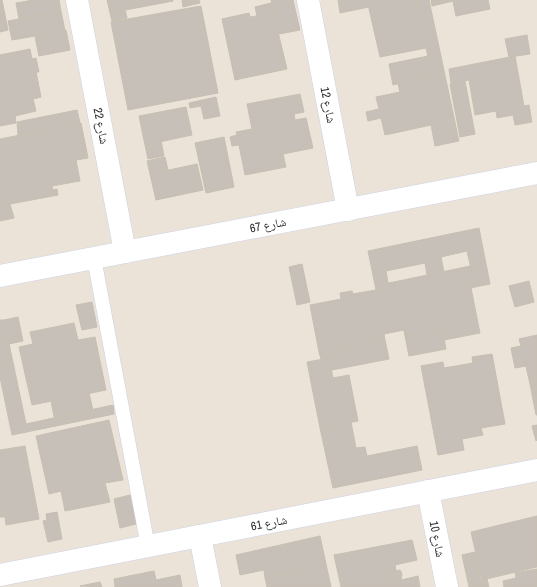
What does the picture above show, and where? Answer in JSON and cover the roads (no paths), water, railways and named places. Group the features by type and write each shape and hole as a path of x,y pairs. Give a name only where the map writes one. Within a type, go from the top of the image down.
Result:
{"street":[{"name":"شارع 22","path":"77,0 125,252"},
{"name":"شارع 12","path":"308,0 348,210"},
{"name":"شارع 67","path":"0,276 537,173"},
{"name":"شارع 61","path":"0,575 537,470"},
{"name":"شارع 10","path":"428,491 447,587"},
{"path":"200,536 210,587"}],"lane":[{"path":"94,258 148,546"}]}
